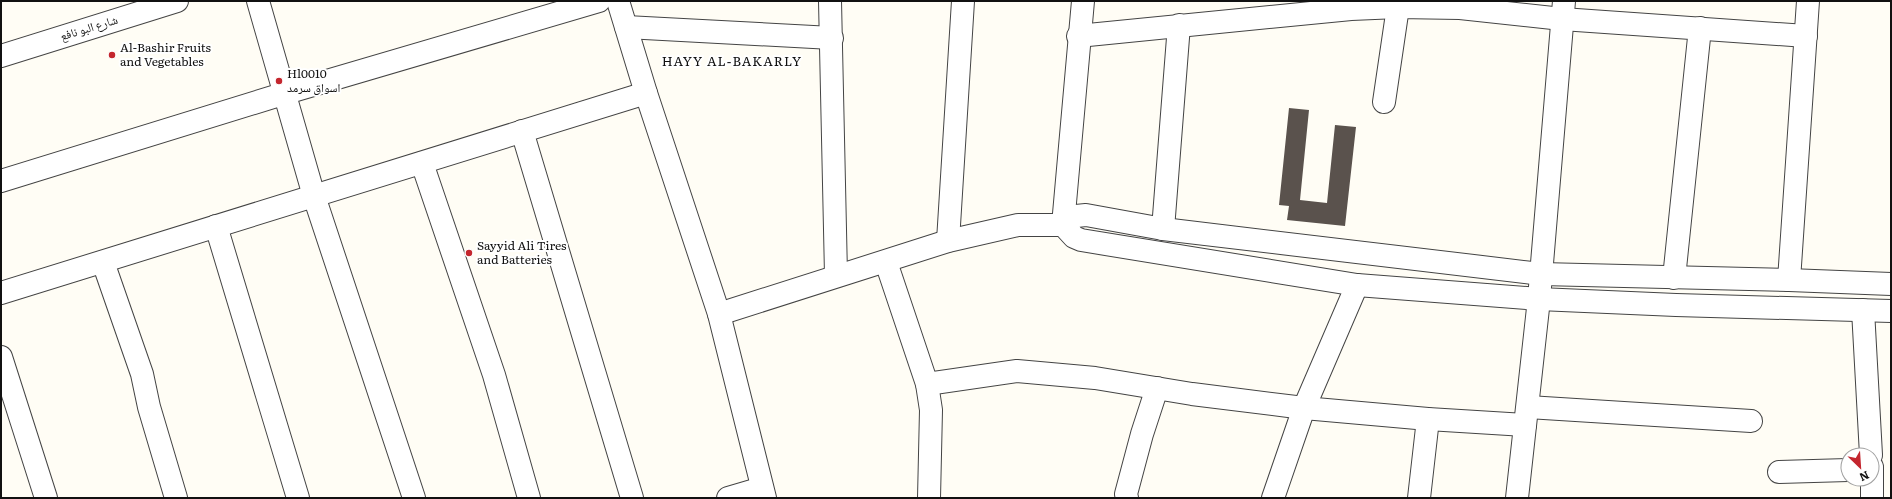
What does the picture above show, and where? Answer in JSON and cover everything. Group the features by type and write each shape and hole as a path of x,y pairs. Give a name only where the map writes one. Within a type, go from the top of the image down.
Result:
{"street":[{"name":"شارع البو نافع","path":"1,56 177,1"},
{"path":"258,1 286,93 314,196 414,498"},
{"path":"1,181 286,93 599,1"},
{"path":"618,1 646,93 719,314 764,493 728,498"},
{"path":"830,1 836,275"},
{"path":"948,241 963,1"},
{"path":"1083,1 1078,36 1063,225 1074,237 1089,242 1357,285 1539,299 1676,305 1891,311"},
{"path":"1789,280 1808,1"},
{"path":"1078,36 1351,5 1563,10 1700,28 1806,36"},
{"path":"1384,102 1398,7"},
{"path":"1521,497 1526,416 1539,299 1563,10"},
{"path":"1163,229 1179,25"},
{"path":"626,27 832,38"},
{"path":"1674,278 1700,28"},
{"path":"1,294 646,93"},
{"path":"522,131 632,498"},
{"path":"422,163 494,375 529,498"},
{"path":"719,314 836,275 886,262 948,241 1018,225 1063,225 1076,216 1086,215 1163,229 1541,274 1891,284"},
{"path":"216,226 298,498"},
{"path":"103,262 142,374 149,407 176,498"},
{"path":"886,262 927,384 932,410 929,498"},
{"path":"1274,498 1304,408 1357,285"},
{"path":"1862,310 1871,447"},
{"path":"1,356 6,389 46,498"},
{"path":"927,384 1017,371 1095,378 1304,408 1428,419 1526,416 1751,421"},
{"path":"1127,498 1126,494 1142,434 1157,388"},
{"path":"1419,498 1428,419"},
{"path":"1779,472 1840,470"},
{"path":"1872,487 1872,498"}],"building":[{"path":"1289,108 1309,110 1300,200 1327,203 1335,125 1356,127 1345,226 1287,220 1289,206 1279,205"}],"place":[{"name":"Al-Bashir Fruits and Vegetables","path":"112,55"},
{"name":"Hl0010 اسواق سرمد","path":"279,81"},
{"name":"Sayyid Ali Tires and Batteries","path":"469,253"}],"district":[{"name":"HAYY AL-BAKARLY","path":"732,61"}]}
